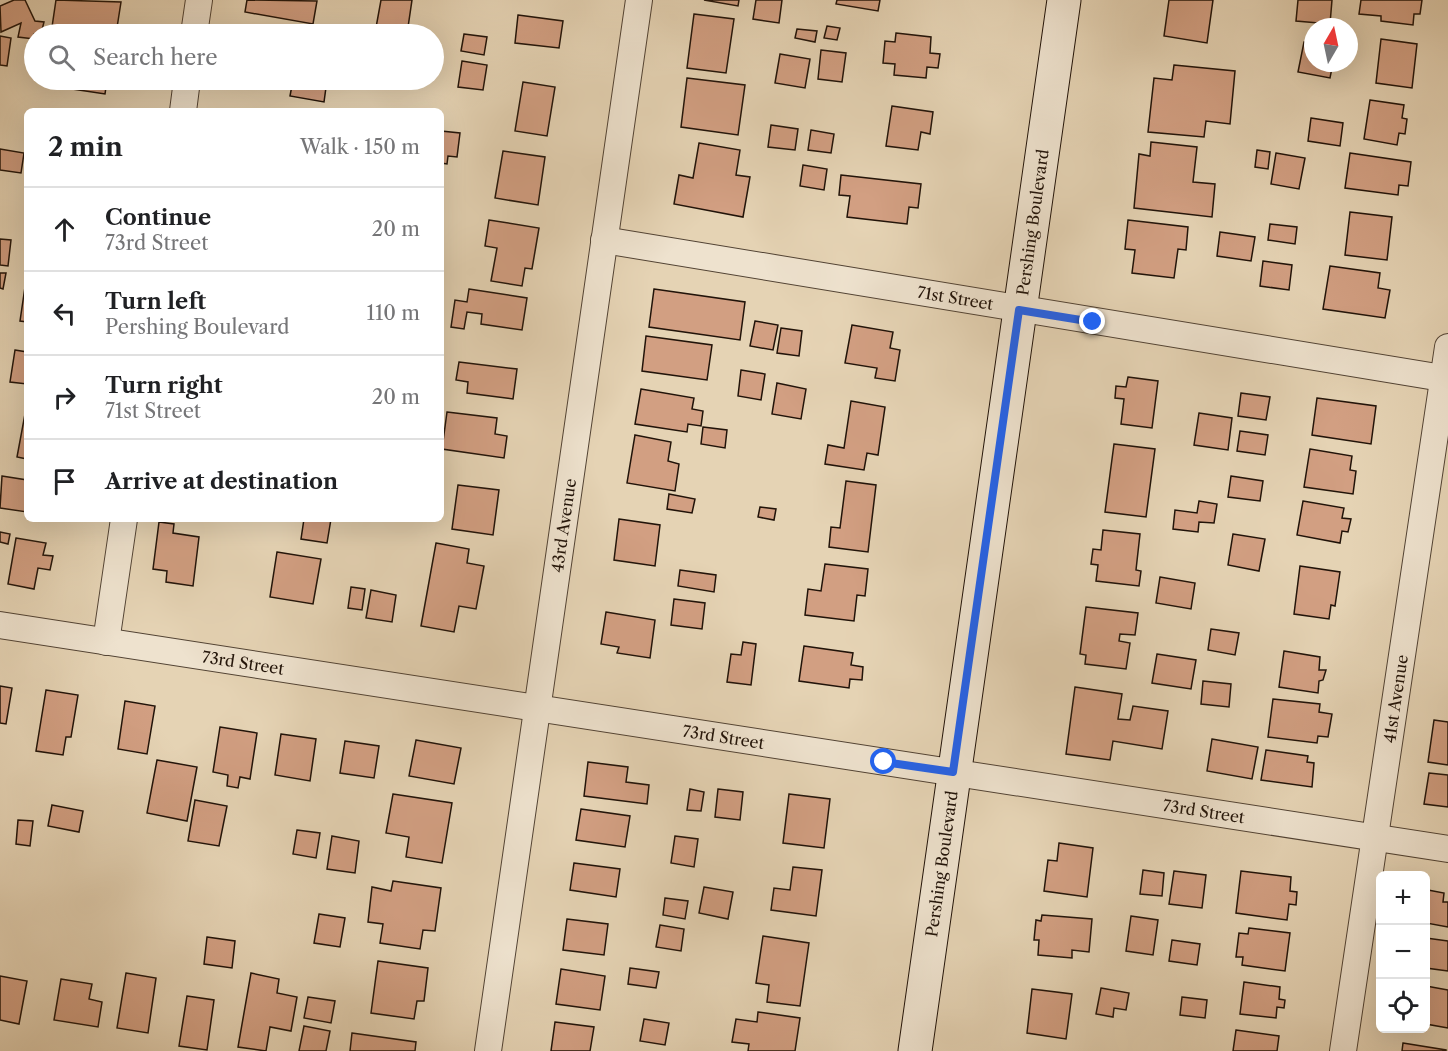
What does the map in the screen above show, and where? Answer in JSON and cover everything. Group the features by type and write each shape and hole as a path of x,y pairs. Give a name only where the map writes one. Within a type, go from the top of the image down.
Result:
{"street":[{"path":"195,24 199,0"},
{"name":"43rd Avenue","path":"488,1051 639,0"},
{"name":"Pershing Boulevard","path":"915,1051 1064,0"},
{"path":"183,108 186,90"},
{"name":"71st Street","path":"604,240 1446,379"},
{"name":"41st Avenue","path":"1343,1051 1373,837 1446,379 1448,347"},
{"path":"106,642 124,522"},
{"name":"73rd Street","path":"0,625 1448,849"}],"building":[{"path":"14,0 25,0 35,21 44,22 44,24 24,24 24,38 18,37 21,23 1,32 0,6"},
{"path":"56,0 121,2 118,24 52,24"},
{"path":"247,0 317,1 313,24 245,12"},
{"path":"381,0 412,0 408,24 377,24"},
{"path":"704,0 739,0 738,6"},
{"path":"756,0 782,0 779,23 753,19"},
{"path":"837,0 880,0 878,11 836,4"},
{"path":"1169,0 1213,0 1207,43 1164,36"},
{"path":"1298,0 1332,0 1330,18 1304,18 1304,22 1296,21"},
{"path":"1361,0 1422,0 1420,14 1414,14 1413,25 1381,21 1381,16 1359,14"},
{"path":"694,14 734,19 726,73 687,68"},
{"path":"518,15 563,21 559,48 515,43"},
{"path":"827,26 840,28 837,40 824,38"},
{"path":"797,29 817,31 815,42 795,38"},
{"path":"896,33 931,37 930,53 940,54 938,68 927,67 926,78 894,75 895,64 883,63 885,41 895,42"},
{"path":"464,34 487,37 484,55 461,51"},
{"path":"0,36 11,38 7,66 0,65"},
{"path":"1381,39 1417,44 1412,88 1376,83"},
{"path":"1304,42 1304,72 1331,72 1330,78 1298,72"},
{"path":"821,50 846,53 842,82 818,79"},
{"path":"780,54 810,59 805,88 775,83"},
{"path":"462,61 487,65 483,90 458,87"},
{"path":"1174,65 1235,71 1230,124 1206,121 1204,137 1148,132 1154,78 1172,80"},
{"path":"687,78 745,85 738,135 681,127"},
{"path":"523,82 555,87 547,136 515,131"},
{"path":"79,90 106,90 105,94"},
{"path":"291,90 326,90 324,102 290,96"},
{"path":"1370,100 1404,105 1402,118 1407,119 1405,134 1399,133 1397,145 1364,139"},
{"path":"892,106 933,112 930,134 921,132 918,150 886,146"},
{"path":"1311,118 1343,123 1340,146 1308,141"},
{"path":"771,125 798,129 795,150 768,147"},
{"path":"811,130 834,134 831,153 808,150"},
{"path":"444,131 460,133 457,157 448,156 447,164 444,164"},
{"path":"1151,142 1197,147 1193,182 1215,184 1212,217 1134,208 1139,154 1150,156"},
{"path":"699,143 740,150 736,175 750,177 743,217 674,204 679,175 693,178"},
{"path":"0,149 24,153 21,173 0,170"},
{"path":"1257,150 1270,152 1268,169 1255,167"},
{"path":"503,151 545,157 538,205 495,198"},
{"path":"1276,153 1305,158 1299,189 1271,184"},
{"path":"1350,153 1411,162 1408,186 1399,185 1398,195 1345,188"},
{"path":"803,165 827,169 824,190 800,186"},
{"path":"841,175 921,184 918,208 909,207 907,224 847,217 850,196 839,195"},
{"path":"1350,212 1392,217 1387,260 1345,255"},
{"path":"489,220 539,228 532,269 525,268 522,286 491,281 497,248 485,246"},
{"path":"1128,220 1188,227 1186,250 1178,249 1174,278 1132,273 1135,250 1125,249"},
{"path":"1270,224 1297,227 1295,244 1268,240"},
{"path":"1220,232 1255,237 1251,261 1217,256"},
{"path":"0,239 11,240 8,266 0,265"},
{"path":"1263,261 1292,265 1289,290 1260,286"},
{"path":"1330,266 1380,273 1378,288 1390,290 1385,318 1323,309"},
{"path":"0,273 6,273 3,289 0,288"},
{"path":"469,289 527,298 522,330 481,324 482,314 467,312 464,329 451,327 455,300 467,302"},
{"path":"654,289 745,302 740,340 649,327"},
{"path":"24,294 24,322 20,321"},
{"path":"755,321 778,325 773,350 750,346"},
{"path":"852,325 893,332 890,348 900,350 895,381 875,378 877,368 845,363"},
{"path":"781,328 802,331 799,356 777,353"},
{"path":"646,336 712,345 707,380 642,371"},
{"path":"15,350 24,352 24,384 10,382"},
{"path":"459,362 517,369 513,399 467,393 468,382 456,380"},
{"path":"741,370 765,374 761,400 738,396"},
{"path":"1128,377 1158,381 1152,428 1121,424 1124,399 1115,398 1116,386 1126,387"},
{"path":"777,383 806,389 801,419 772,414"},
{"path":"641,389 694,398 692,409 703,411 701,426 688,424 687,432 635,424"},
{"path":"1241,393 1270,397 1266,420 1238,416"},
{"path":"1317,398 1376,406 1371,444 1312,435"},
{"path":"851,401 885,407 878,455 867,453 864,470 825,464 828,445 844,448"},
{"path":"447,412 497,418 495,434 507,436 504,458 444,449"},
{"path":"1199,413 1232,418 1228,450 1194,445"},
{"path":"24,419 24,458 17,457"},
{"path":"703,427 727,430 725,448 701,444"},
{"path":"1240,431 1268,435 1265,455 1237,451"},
{"path":"635,435 671,442 668,461 679,464 675,491 627,483"},
{"path":"1114,444 1155,449 1146,517 1105,512"},
{"path":"1310,449 1352,456 1350,470 1356,471 1353,494 1304,487"},
{"path":"2,476 24,480 24,512 0,508"},
{"path":"1231,476 1263,481 1260,501 1228,497"},
{"path":"846,481 876,485 868,552 829,547 831,527 840,528"},
{"path":"458,485 499,490 493,535 452,529"},
{"path":"669,494 695,499 692,513 667,509"},
{"path":"1199,501 1217,504 1214,523 1199,522 1198,532 1173,529 1175,510 1197,513"},
{"path":"1303,501 1344,508 1342,518 1351,519 1348,532 1342,531 1340,543 1297,535"},
{"path":"760,507 776,509 774,520 758,517"},
{"path":"619,519 660,525 655,566 614,560"},
{"path":"159,522 174,524 173,533 199,537 193,586 166,582 167,571 153,569"},
{"path":"304,522 330,522 327,543 301,539"},
{"path":"1103,530 1140,534 1136,570 1141,571 1139,586 1096,581 1098,565 1091,564 1093,549 1101,550"},
{"path":"0,532 10,534 8,544 0,542"},
{"path":"1233,534 1265,539 1259,571 1228,565"},
{"path":"16,538 46,543 43,555 53,556 50,570 38,568 34,589 8,584"},
{"path":"436,543 469,549 467,563 484,566 476,609 459,606 454,632 421,626"},
{"path":"277,552 321,559 313,604 270,597"},
{"path":"825,564 868,569 865,596 857,595 854,621 805,615 808,589 821,591"},
{"path":"1300,566 1340,572 1335,606 1331,605 1329,619 1294,614"},
{"path":"680,570 716,575 714,592 678,586"},
{"path":"1160,577 1195,583 1191,609 1156,603"},
{"path":"351,587 365,589 362,610 348,608"},
{"path":"371,590 396,595 392,622 366,618"},
{"path":"674,599 705,603 702,629 671,625"},
{"path":"1086,607 1138,613 1135,635 1120,634 1119,641 1130,643 1126,669 1085,664 1086,655 1080,654"},
{"path":"606,612 655,620 650,658 617,653 619,647 601,644"},
{"path":"1211,629 1239,633 1235,655 1208,650"},
{"path":"743,642 756,644 751,685 727,682 731,654 741,655"},
{"path":"804,646 853,653 851,665 863,667 862,680 850,679 849,688 799,681"},
{"path":"1284,651 1320,657 1319,670 1326,670 1323,680 1319,681 1318,693 1279,687"},
{"path":"1157,654 1196,660 1191,689 1152,683"},
{"path":"1203,681 1231,684 1229,707 1201,704"},
{"path":"0,686 12,688 6,724 0,723"},
{"path":"1075,687 1122,694 1118,719 1130,720 1133,706 1168,711 1162,749 1113,741 1110,760 1066,754"},
{"path":"46,690 78,695 71,737 66,737 63,755 36,751"},
{"path":"1273,699 1320,704 1319,712 1332,714 1328,737 1318,736 1317,743 1268,737"},
{"path":"125,701 155,706 147,754 118,749"},
{"path":"1434,720 1448,722 1448,765 1428,762"},
{"path":"220,727 257,733 250,779 240,777 238,788 227,786 228,775 213,772"},
{"path":"281,734 316,739 310,781 275,775"},
{"path":"1212,739 1258,747 1252,779 1207,771"},
{"path":"416,740 461,748 454,784 409,776"},
{"path":"345,741 379,746 374,778 340,773"},
{"path":"1266,750 1308,756 1307,762 1314,763 1312,787 1261,780"},
{"path":"157,760 197,767 187,821 147,813"},
{"path":"588,762 628,767 626,782 649,785 647,804 584,796"},
{"path":"1429,773 1448,775 1448,807 1424,804"},
{"path":"690,789 704,792 701,811 687,810"},
{"path":"718,789 743,792 740,820 715,817"},
{"path":"393,794 452,803 442,863 406,857 409,837 386,833"},
{"path":"789,794 830,799 824,848 783,843"},
{"path":"195,800 227,806 219,846 188,841"},
{"path":"52,805 83,811 79,832 48,826"},
{"path":"581,809 630,816 625,847 576,840"},
{"path":"18,820 33,821 30,846 16,844"},
{"path":"297,830 320,833 316,858 293,854"},
{"path":"332,836 359,841 355,873 327,869"},
{"path":"675,836 698,839 694,867 671,863"},
{"path":"1059,843 1093,848 1087,897 1044,891 1048,860 1057,861"},
{"path":"574,863 620,869 616,897 570,890"},
{"path":"793,867 822,870 816,916 771,910 774,888 790,890"},
{"path":"1143,870 1164,873 1162,896 1140,894"},
{"path":"1174,871 1206,875 1202,908 1169,904"},
{"path":"1241,871 1291,877 1290,891 1297,892 1296,905 1289,904 1287,920 1236,913"},
{"path":"393,881 441,888 435,931 423,930 420,949 380,943 383,924 368,922 372,887 391,891"},
{"path":"704,887 733,892 728,919 699,913"},
{"path":"1430,890 1444,893 1443,902 1448,902 1448,927 1430,924"},
{"path":"665,898 688,901 685,919 663,915"},
{"path":"319,914 345,918 340,947 314,943"},
{"path":"1042,915 1092,919 1089,952 1072,950 1072,958 1038,955 1039,940 1034,940 1036,920 1041,921"},
{"path":"1131,916 1158,920 1153,955 1126,951"},
{"path":"567,919 608,924 604,955 563,950"},
{"path":"660,925 684,929 681,951 656,947"},
{"path":"1249,928 1290,933 1285,971 1242,965 1243,957 1236,957 1239,933 1248,934"},
{"path":"763,936 809,943 800,1006 767,1002 769,985 756,983"},
{"path":"207,937 235,941 232,968 204,964"},
{"path":"1430,939 1448,941 1448,971 1430,969"},
{"path":"1172,940 1200,944 1197,965 1169,961"},
{"path":"378,961 428,968 424,1001 417,1001 414,1019 371,1013"},
{"path":"630,968 659,972 656,988 628,984"},
{"path":"561,969 605,976 600,1010 556,1004"},
{"path":"126,973 156,978 148,1033 117,1028"},
{"path":"251,973 279,979 277,993 297,997 291,1031 270,1027 266,1051 238,1047"},
{"path":"0,976 27,981 19,1024 0,1020"},
{"path":"61,979 92,984 89,999 102,1002 98,1027 54,1020"},
{"path":"1244,982 1280,987 1279,999 1285,1000 1284,1008 1277,1007 1276,1018 1240,1014"},
{"path":"1430,987 1448,990 1448,1028 1430,1025"},
{"path":"1101,988 1129,993 1126,1010 1114,1008 1113,1017 1096,1014"},
{"path":"1032,989 1072,994 1066,1039 1027,1033"},
{"path":"187,996 214,1000 207,1050 179,1046"},
{"path":"308,997 335,1001 331,1023 304,1018"},
{"path":"1182,997 1207,1000 1205,1018 1180,1015"},
{"path":"758,1012 800,1018 795,1051 748,1051 749,1044 732,1042 736,1019 757,1022"},
{"path":"644,1019 669,1023 665,1045 640,1041"},
{"path":"555,1022 594,1027 590,1051 551,1051"},
{"path":"304,1026 330,1031 326,1051 299,1051"},
{"path":"1236,1030 1279,1036 1277,1051 1233,1051"},
{"path":"352,1033 416,1042 415,1051 350,1051"},
{"path":"1403,1043 1446,1050 1446,1051 1402,1051"}],"route":[{"path":"884,762 953,772 1019,310 1093,322"}]}
